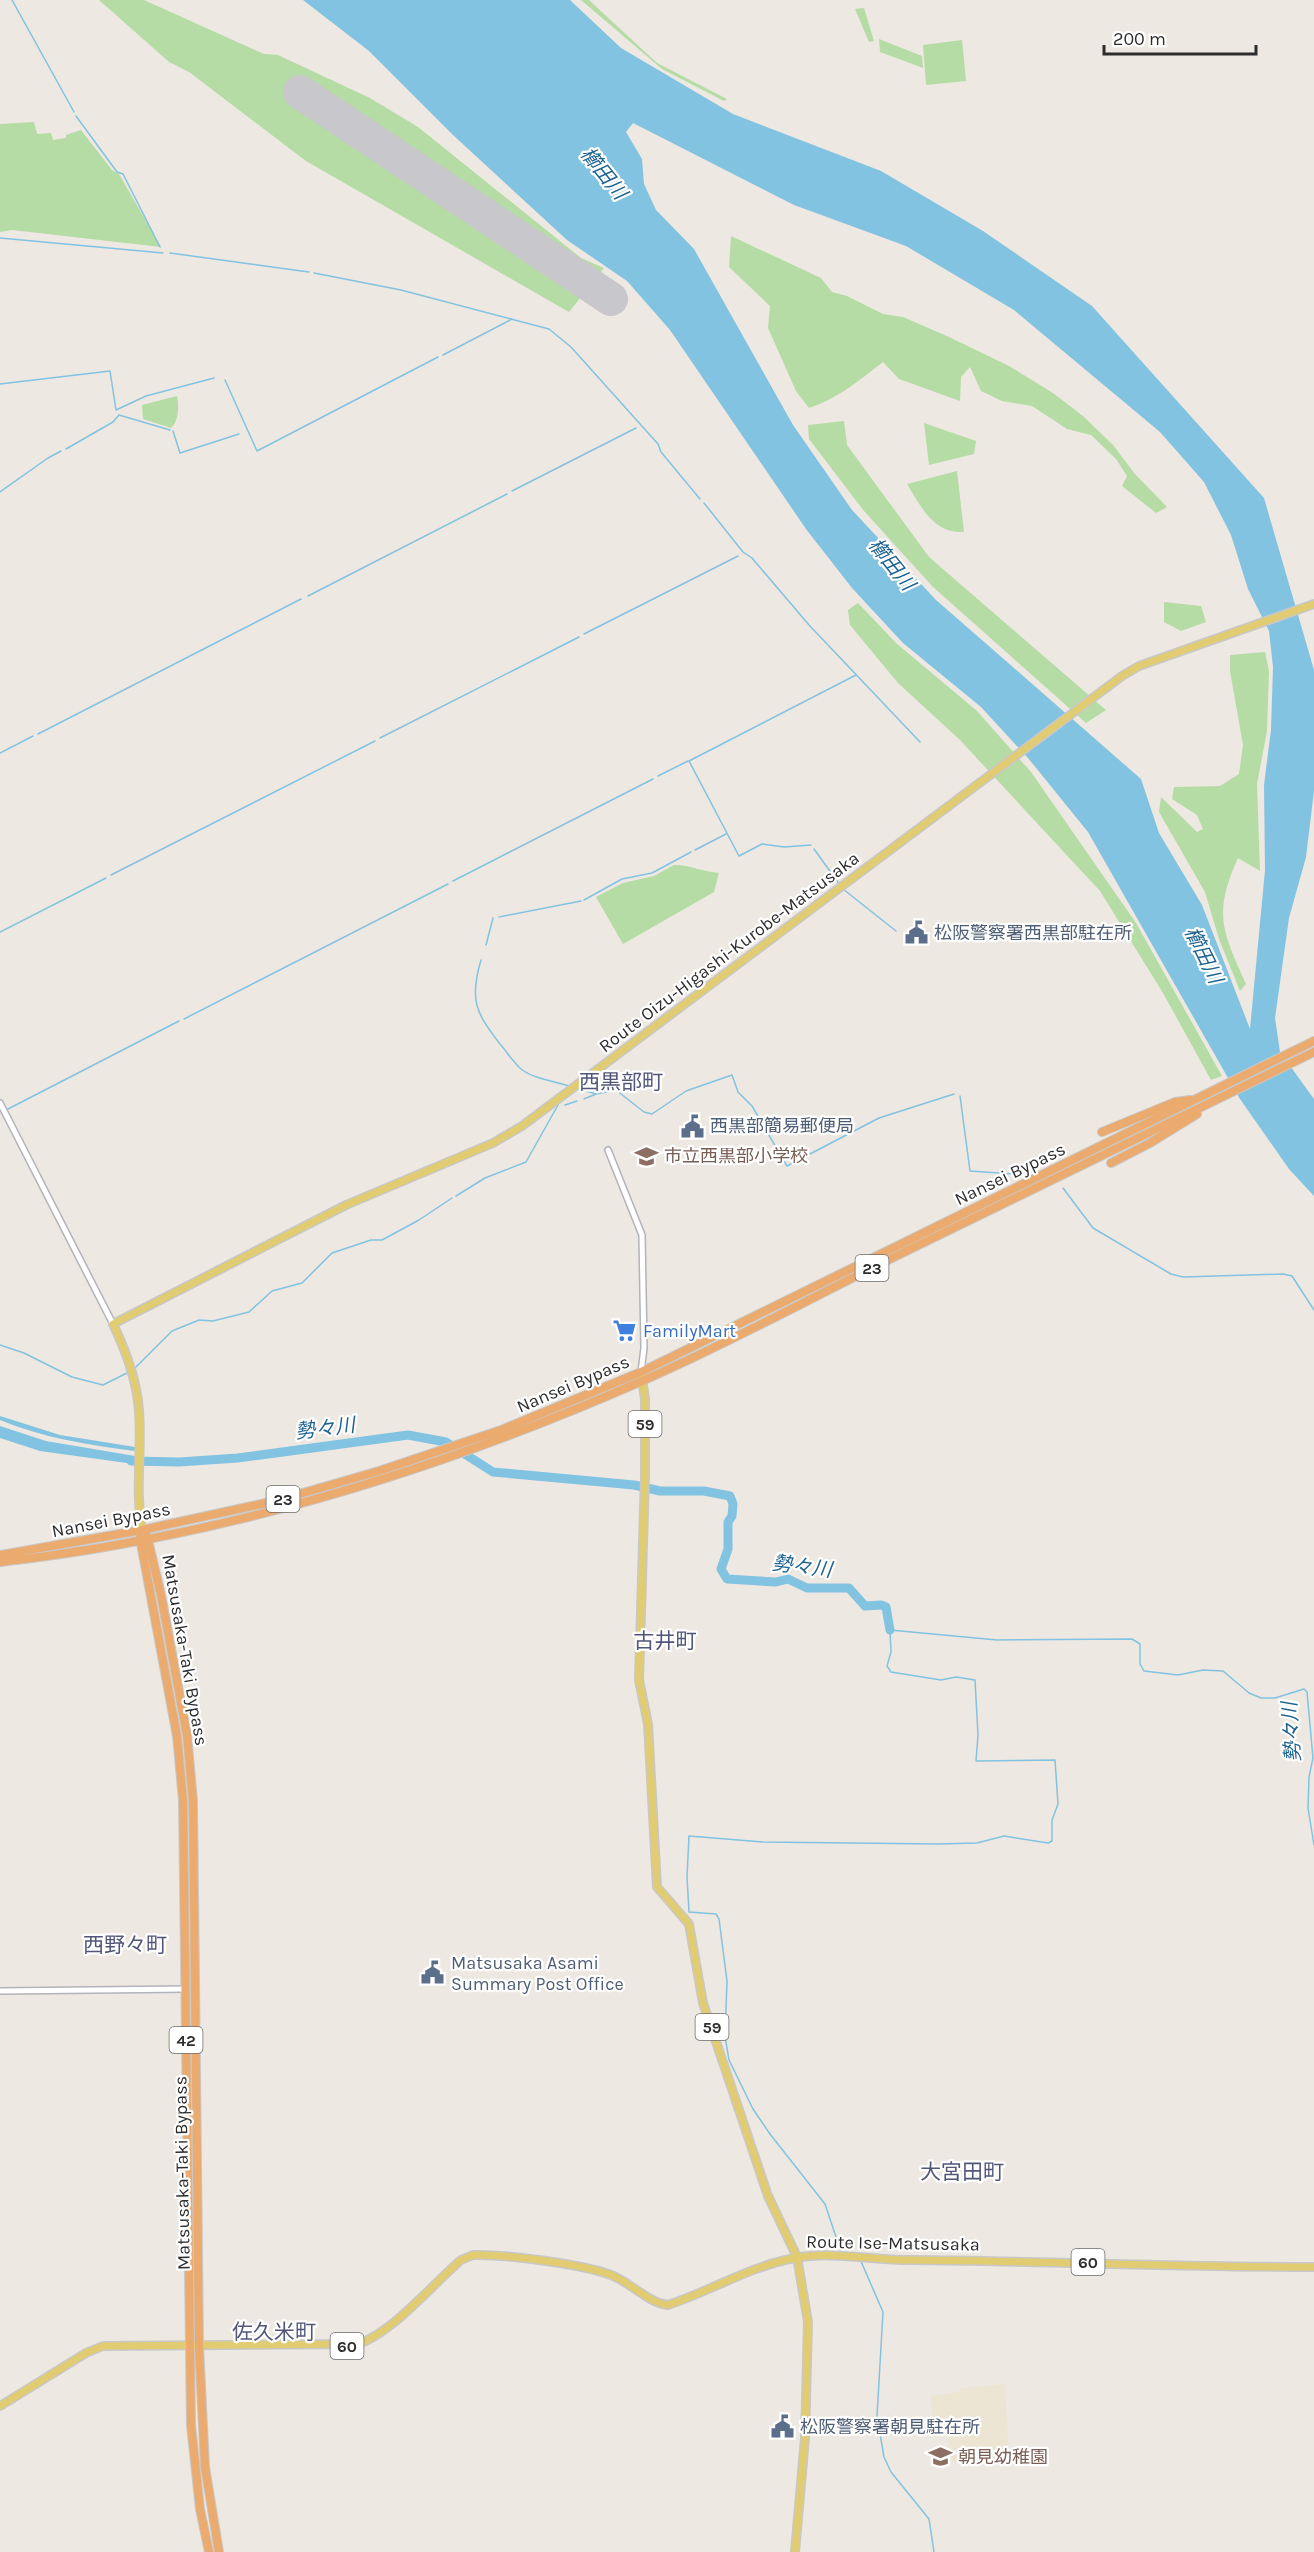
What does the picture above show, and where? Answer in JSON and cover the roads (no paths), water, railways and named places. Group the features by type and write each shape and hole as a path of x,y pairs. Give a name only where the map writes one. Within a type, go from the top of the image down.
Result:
{"highway":[{"name":"Nansei Bypass","path":"643,1377 1314,1041"},
{"name":"Nansei Bypass","path":"0,1562 140,1540 307,1502 527,1424 643,1377 1314,1052"},
{"path":"1102,1132 1175,1102 1198,1098"},
{"path":"1111,1163 1150,1143 1197,1114 1204,1106"},
{"name":"Nansei Bypass","path":"0,1555 142,1530 275,1501 423,1462"},
{"name":"Matsusaka-Taki Bypass","path":"142,1530 150,1538 188,1746 193,1801 199,2346 204,2467 219,2552"},
{"name":"Matsusaka-Taki Bypass","path":"142,1530 140,1540 177,1736 183,1800 189,2345 195,2468 209,2552"}],"main road":[{"name":"Route Oizu-Higashi-Kurobe-Matsusaka","path":"113,1324 346,1204 493,1143 522,1126 1092,697 1139,666 1314,604"},
{"path":"113,1324 131,1371 139,1412 137,1503 142,1530"},
{"name":"59","path":"643,1377 645,1501 639,1680 648,1724 657,1887 665,1893 689,1924 703,2003 768,2196 797,2257 808,2322 805,2438 795,2552"},
{"name":"Route Ise-Matsusaka","path":"0,2406 99,2347 117,2344 199,2346 358,2344 371,2339 386,2328 461,2260 473,2255 599,2270 632,2285 656,2302 668,2305 736,2275 797,2257 859,2256 1250,2268 1314,2267"}],"street":[{"path":"0,1103 113,1324"},
{"path":"608,1150 642,1235 643,1377"},
{"path":"0,1991 185,1989 194,1987"}],"water":[{"name":"櫛田川","path":"303,0 570,0 621,48 733,114 881,171 983,231 1092,306 1264,498 1314,670 1314,791 1306,857 1289,918 1275,1018 1280,1052 1314,1099 1314,1196 1289,1169 1240,1099 1088,832 1028,758 981,707 903,643 852,588 806,529 670,330 627,281 567,240 453,135 369,51","holes":["633,123 794,205 906,246 1014,310 1160,432 1204,482 1231,535 1248,589 1269,631 1273,667 1271,730 1264,785 1265,870 1250,1029 1202,905 1159,833 1141,779 936,600 852,510 793,425 694,249 656,210 644,184 642,159 626,132"]},
{"path":"0,1416 60,1435 135,1447 135,1451 49,1436 0,1420"},
{"path":"0,1426 46,1441 135,1456 134,1464 40,1451 0,1438"}],"waterway":[{"path":"12,0 74,112"},
{"path":"76,116 117,172 123,174 160,247"},
{"path":"0,238 163,253"},
{"path":"170,253 309,272"},
{"path":"314,273 401,290 549,329 571,347 658,444 661,452 700,499"},
{"path":"443,355 512,319"},
{"path":"225,380 257,451 438,357"},
{"path":"0,384 110,371 116,410 146,396 214,378"},
{"path":"66,449 113,422 119,415 170,430"},
{"path":"512,491 636,428"},
{"path":"173,431 180,453 239,434"},
{"path":"0,492 61,451"},
{"path":"308,596 507,494"},
{"path":"704,503 743,552 752,558 809,625 920,742"},
{"path":"584,634 738,556"},
{"path":"38,734 301,599"},
{"path":"380,738 579,637"},
{"path":"811,845 784,847 762,844 739,856 689,761 856,675"},
{"path":"0,753 33,736"},
{"path":"111,875 375,741"},
{"path":"658,776 688,761"},
{"path":"453,881 653,779"},
{"path":"695,850 726,834"},
{"path":"814,849 840,885"},
{"path":"584,900 622,879 652,873 691,852"},
{"path":"0,932 106,878"},
{"path":"184,1019 448,884"},
{"path":"843,889 896,931"},
{"path":"499,917 581,901"},
{"path":"486,945 493,918"},
{"path":"481,960 475,996 485,1023 521,1069 538,1077 569,1086"},
{"path":"8,1109 179,1021"},
{"path":"577,1088 596,1094 616,1090 644,1112 652,1114 686,1091 732,1075 738,1092 752,1106 787,1166 879,1118 954,1094"},
{"path":"584,1099 596,1094"},
{"path":"960,1096 970,1171 1014,1174 1047,1158"},
{"path":"565,1105 577,1101"},
{"path":"456,1196 485,1178 526,1162 558,1105"},
{"path":"1063,1188 1093,1228 1171,1274 1183,1277 1283,1274 1292,1276 1314,1310"},
{"path":"133,1370 172,1331 199,1320 213,1321 249,1312 272,1291 302,1283 332,1253 371,1240 382,1240 419,1220 452,1198"},
{"path":"0,1345 24,1353 72,1377 103,1385 129,1372"},
{"name":"勢々川","path":"131,1461 179,1462 238,1458 408,1435 446,1442 493,1472 634,1485 660,1491 704,1491 730,1496 733,1504 732,1516 728,1522 728,1549 721,1569 727,1579 776,1582 788,1579 807,1588 849,1588 865,1606 886,1607 890,1630"},
{"path":"858,2255 841,2252 825,2204 753,2109 729,2060 725,2036 727,1981 719,1919 716,1914 689,1912 687,1877 689,1836 763,1842 938,1844 977,1843 1004,1836 1048,1843 1052,1841 1052,1820 1058,1804 1055,1760 976,1761 978,1735 975,1680 956,1677 941,1680 891,1672 887,1666 891,1652 890,1630 997,1640 1132,1639 1140,1644 1140,1664 1144,1671 1178,1675 1203,1670 1223,1671 1249,1693 1261,1698 1275,1698 1304,1689 1307,1692 1313,1758 1309,1777 1308,1808 1314,1845"},
{"path":"860,2259 883,2312 877,2416 884,2457 891,2472 929,2519 934,2552"}],"place":[{"name":"松阪警察署西黒部駐在所","path":"916,933"},
{"name":"西黒部簡易郵便局","path":"692,1126"},
{"name":"市立西黒部小学校","path":"646,1156"},
{"name":"FamilyMart","path":"625,1331"},
{"name":"Matsusaka Asami Summary Post Office","path":"433,1973"},
{"name":"松阪警察署朝見駐在所","path":"782,2427"},
{"name":"朝見幼稚園","path":"940,2457"}],"district":[{"name":"西黒部町","path":"621,1082"},
{"name":"古井町","path":"665,1641"},
{"name":"西野々町","path":"125,1945"},
{"name":"大宮田町","path":"962,2172"},
{"name":"佐久米町","path":"274,2332"}]}
